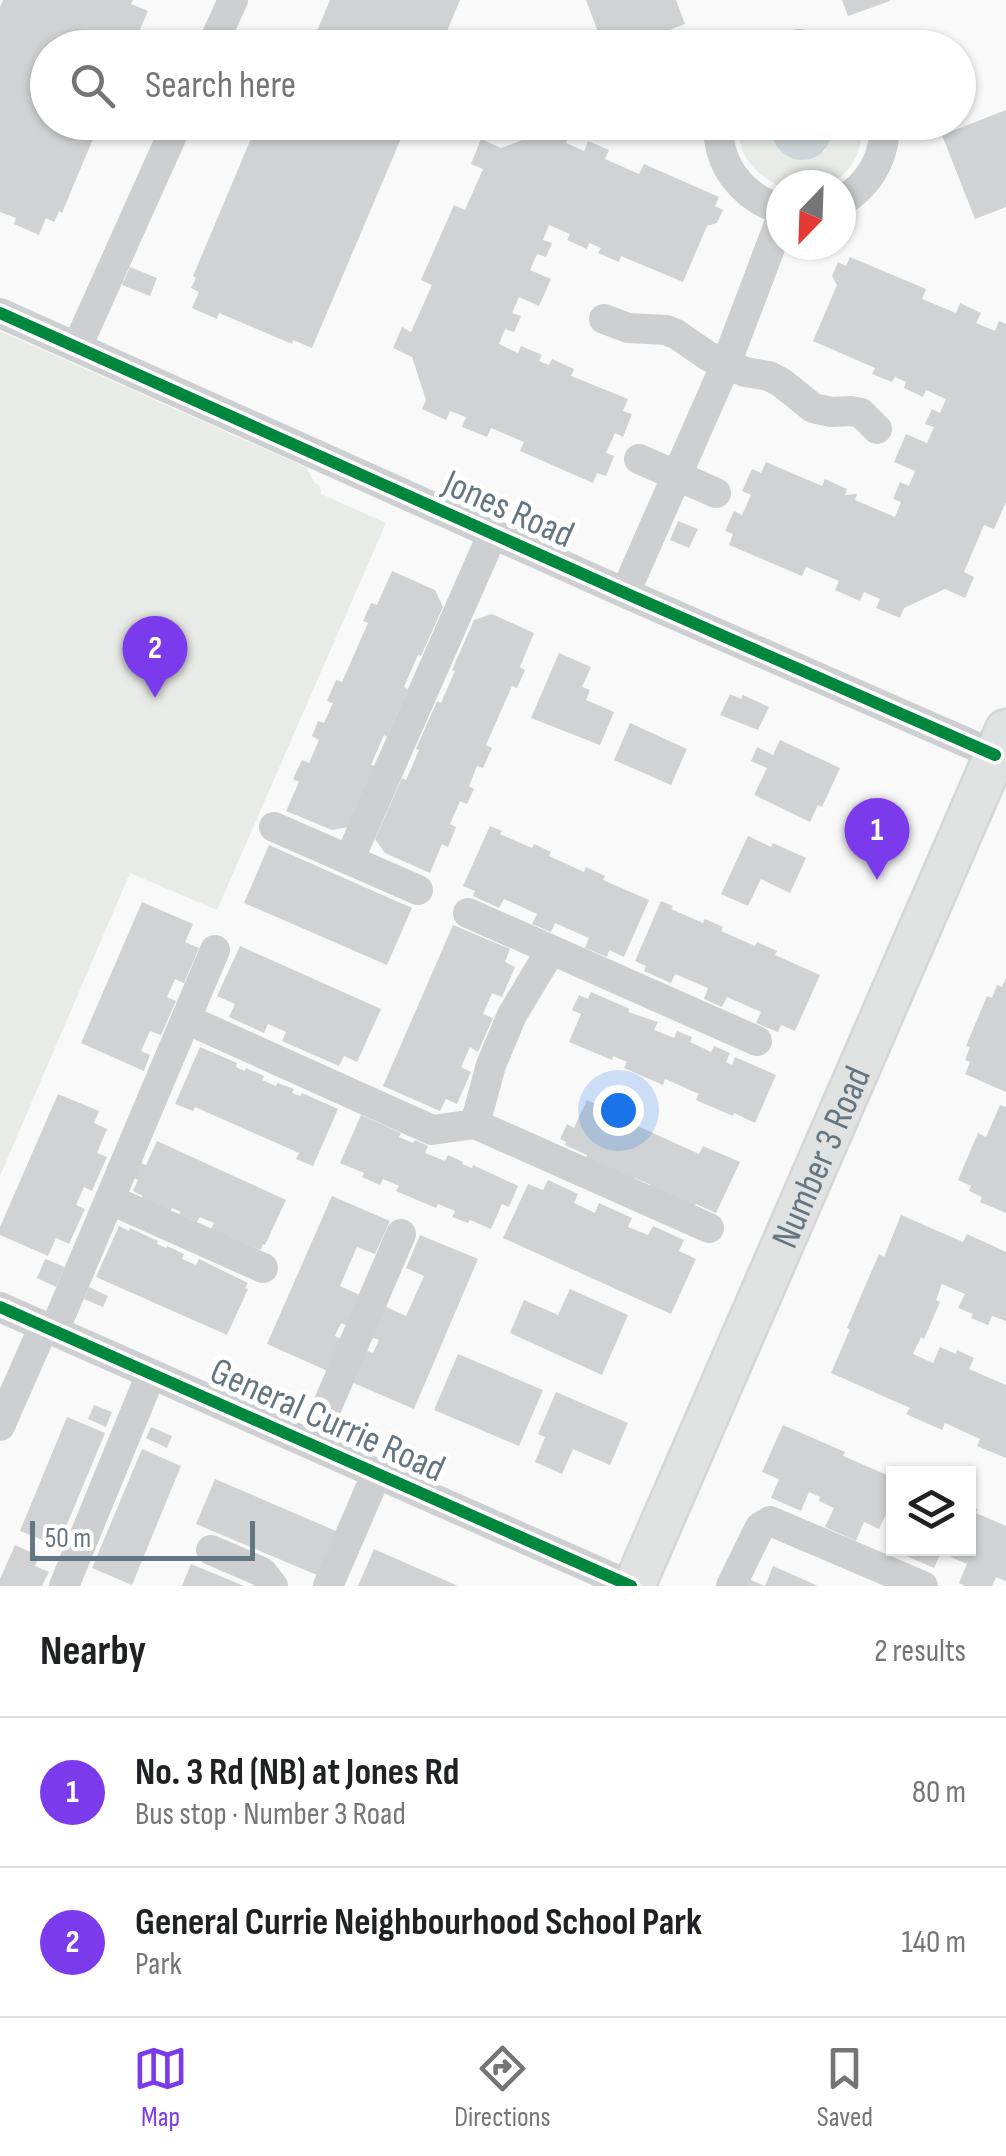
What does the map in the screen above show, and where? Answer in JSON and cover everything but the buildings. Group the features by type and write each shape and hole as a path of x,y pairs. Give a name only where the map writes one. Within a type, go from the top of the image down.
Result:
{"main road":[{"name":"Number 3 Road","path":"632,1586 1000,743"}],"street":[{"path":"220,30 233,0"},
{"path":"77,347 170,140"},
{"path":"718,140 734,178 766,203"},
{"path":"856,191 879,162 884,140"},
{"path":"625,592 726,364 766,259"},
{"name":"Jones Road","path":"0,313 625,592 1000,743"},
{"path":"604,319 628,328 676,334 708,356 782,383 804,403 821,410 861,413 877,429"},
{"path":"638,458 716,493"},
{"path":"349,860 493,533"},
{"path":"274,828 418,890"},
{"path":"468,913 757,1041"},
{"path":"0,1426 111,1200 214,950"},
{"path":"475,1124 490,1066 512,1015 551,950"},
{"path":"186,1018 432,1130 475,1124 709,1228"},
{"path":"111,1200 264,1268"},
{"path":"311,1444 401,1234"},
{"name":"General Currie Road","path":"0,1307 632,1586"},
{"path":"64,1586 151,1374"},
{"path":"328,1586 377,1473"},
{"path":"731,1586 760,1527 770,1521 923,1586"},
{"path":"211,1550 262,1572 272,1586"}],"shaded area":[{"path":"740,140 772,140 824,152 830,140 861,140 847,170 766,170 766,178 743,152"},
{"path":"774,140 830,140 817,156 806,160 784,154"},
{"path":"0,331 307,468 321,494 386,523 217,910 130,873 0,1176"}],"cycle path":[{"path":"0,313 995,755"},
{"path":"0,1307 631,1586"}],"place":[{"name":"General Currie Neighbourhood School Park","path":"155,698"},
{"name":"No. 3 Rd (NB) at Jones Rd","path":"877,880"}]}
